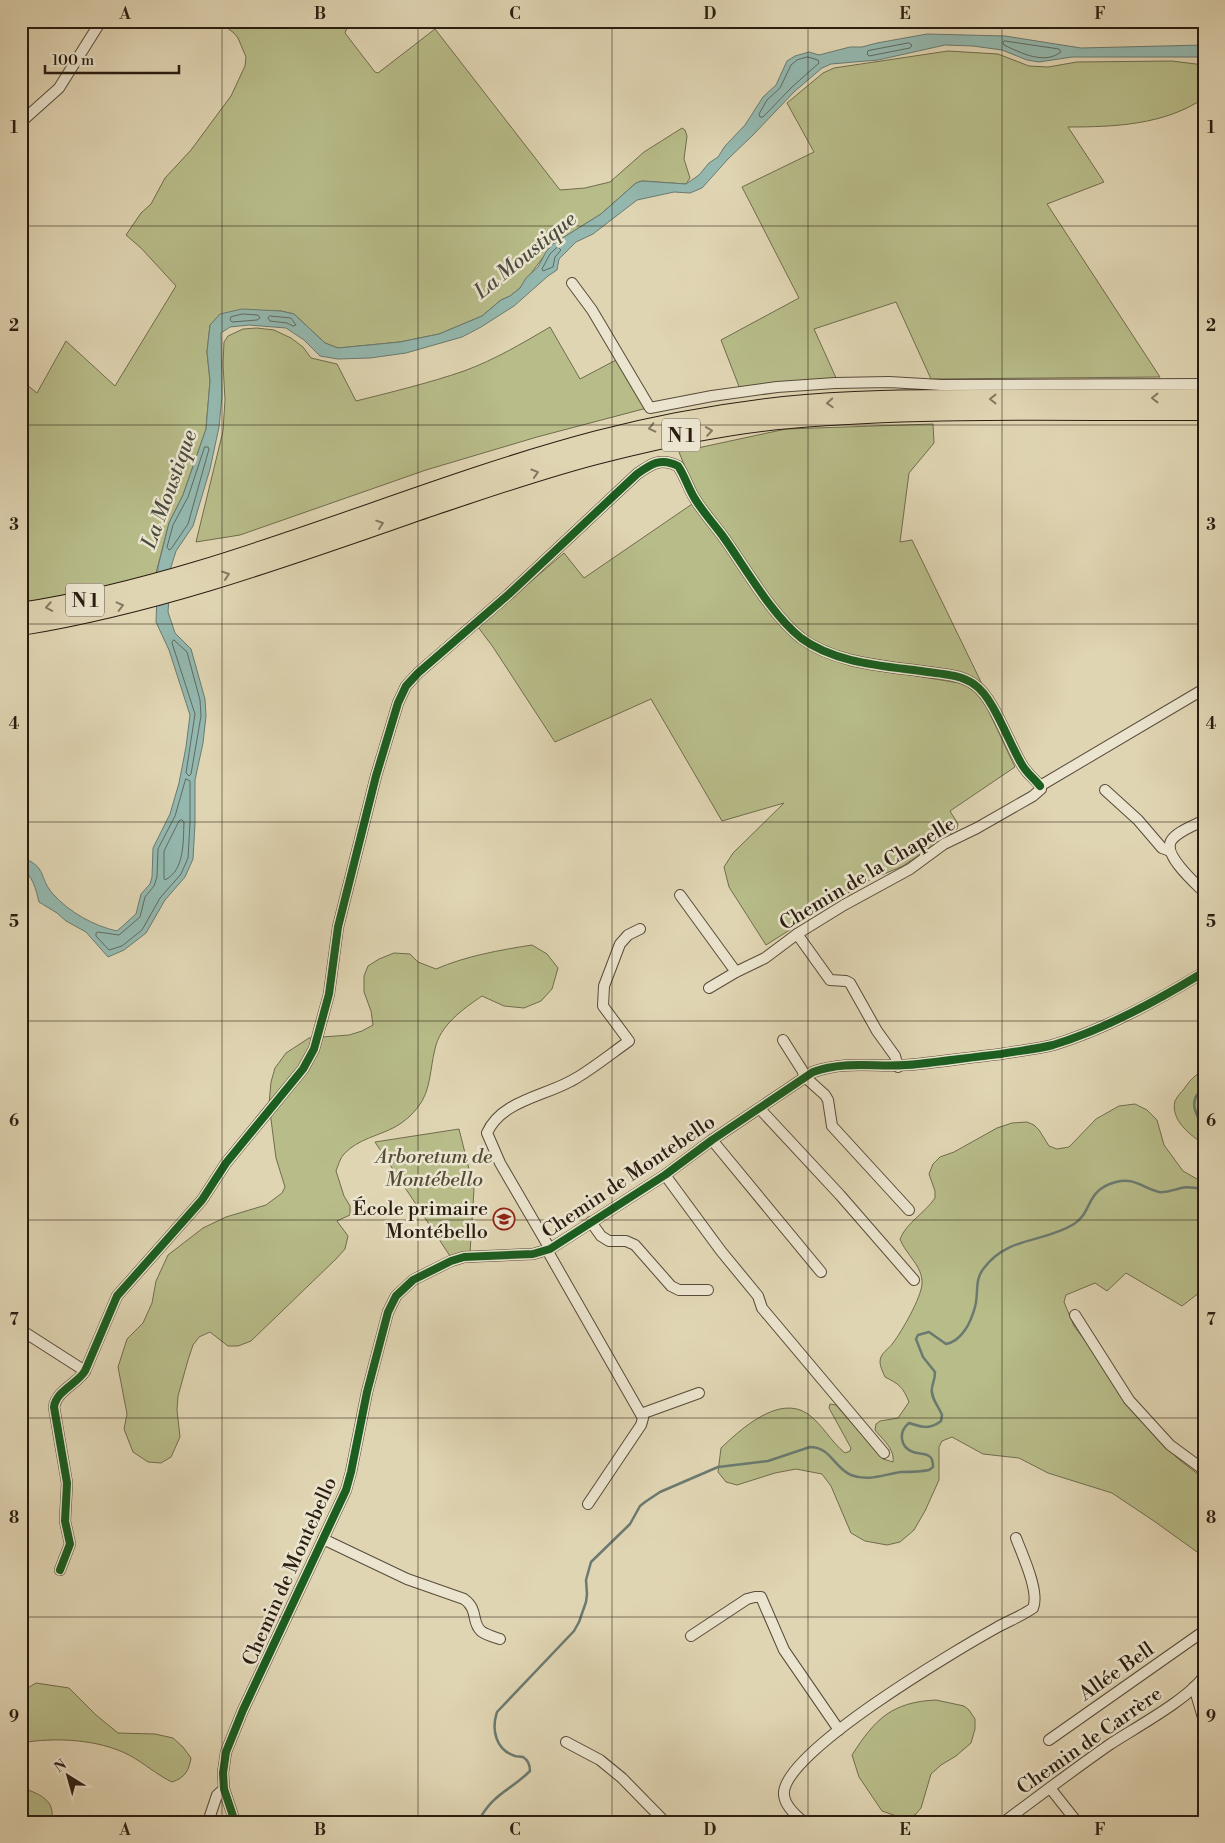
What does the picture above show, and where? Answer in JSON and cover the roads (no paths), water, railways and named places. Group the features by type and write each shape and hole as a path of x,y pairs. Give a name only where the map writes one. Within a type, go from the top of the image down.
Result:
{"highway":[{"name":"N 1","path":"181,583 324,530 523,462 599,440 688,420 786,406 895,399 1204,398"},
{"name":"N 1","path":"21,626 97,612 147,592 602,453 686,434 787,419 895,412 1204,411"},
{"name":"N 1","path":"21,612 147,592"}],"street":[{"path":"21,122 39,104 60,88 101,21"},
{"path":"572,282 592,310 650,408 768,388 835,383 889,382 940,385 1204,384"},
{"path":"60,1570 70,1544 64,1521 67,1482 54,1406 56,1398 80,1379 86,1371 116,1296 197,1206 226,1164 303,1069 314,1049 329,994 338,927 376,776 398,703 406,686 418,673 509,594 637,474 652,463 663,460 678,466 698,506 722,534 770,602 800,637 816,648 834,655 876,664 953,676 976,685 988,699 1026,772 1040,786"},
{"name":"Chemin de la Chapelle","path":"709,988 765,958 798,934 844,905 910,869 944,844 977,828 1033,796 1041,789 1040,786 1204,689"},
{"path":"1105,790 1138,820 1162,848 1170,851"},
{"path":"1204,820 1171,841 1170,851 1178,864 1204,892"},
{"path":"680,895 736,972"},
{"path":"588,1504 642,1425 643,1418 500,1163 487,1133 496,1119 504,1112 515,1105 545,1094 577,1078 629,1041 603,1006 604,986 620,944 628,935 640,929"},
{"path":"798,934 830,980 850,983 877,1032 895,1056 898,1067"},
{"name":"Chemin de Montebello","path":"235,1822 224,1789 223,1773 226,1752 233,1733 346,1490 367,1392 388,1312 396,1296 413,1280 447,1262 464,1257 533,1254 548,1250 665,1175 712,1140 813,1072 829,1066 842,1064 898,1067 1051,1045 1075,1038 1139,1009 1204,972"},
{"path":"783,1040 805,1076 828,1100 832,1126 909,1210"},
{"path":"760,1109 840,1195 914,1280"},
{"path":"712,1140 821,1272"},
{"path":"665,1175 721,1251 758,1296 762,1308 884,1453"},
{"path":"591,1222 601,1236 609,1241 626,1241 635,1245 672,1286 679,1290 708,1290"},
{"path":"1075,1315 1130,1400 1170,1445 1204,1470"},
{"path":"21,1330 86,1371"},
{"path":"641,1414 699,1393"},
{"path":"804,1822 787,1804 783,1793 787,1783 809,1755 877,1700 996,1628 1033,1608 1035,1603 1034,1590 1016,1538"},
{"path":"323,1539 407,1579 464,1599 471,1604 480,1631 500,1639"},
{"path":"691,1636 747,1600 755,1597 761,1598 784,1650 839,1730"},
{"name":"Allée Bell","path":"1049,1740 1204,1631"},
{"name":"Chemin de Carrère","path":"1005,1822 1110,1745 1177,1701 1204,1676"},
{"path":"1194,1687 1204,1721"},
{"path":"566,1742 600,1760 615,1772 665,1822"},
{"path":"1050,1788 1077,1822"},
{"path":"208,1822 217,1795 224,1789"}],"water":[{"path":"927,34 1005,36 1081,48 1204,45 1204,57 1072,57 1039,62 1027,60 1002,50 945,45 878,60 831,64 822,68 795,91 702,188 690,193 674,192 637,200 593,234 576,242 559,259 557,270 514,306 462,337 406,353 370,358 338,359 320,356 304,340 286,328 249,325 230,327 221,333 222,396 219,427 210,469 193,526 176,551 171,567 168,612 175,633 191,649 205,699 206,716 203,743 195,780 193,859 185,877 165,900 146,933 124,950 108,957 86,932 39,902 31,879 21,869 21,857 30,861 39,869 48,888 59,901 91,922 117,931 136,914 141,894 150,884 153,848 170,814 179,783 190,715 169,650 156,622 158,567 169,523 183,495 206,429 210,381 207,352 210,325 220,314 242,309 281,311 294,314 325,343 338,348 400,342 439,334 482,316 501,300 510,296 520,288 526,278 538,267 553,244 601,214 636,183 642,181 686,184 699,175 709,163 718,157 725,146 745,125 763,97 776,85 787,61 795,56 809,52 819,55 850,47 862,47"}],"waterway":[{"path":"1204,1088 1199,1092 1194,1101 1195,1111 1204,1126"},
{"path":"478,1822 496,1798 530,1771 525,1758 509,1753 499,1744 495,1732 497,1712 574,1631 586,1602 586,1580 591,1562 630,1524 640,1506 660,1492 718,1467 768,1461 810,1447 823,1450 845,1472 857,1477 870,1478 901,1472 929,1470 933,1467 931,1458 909,1450 905,1447 902,1439 903,1431 909,1423 929,1427 941,1421 942,1415 932,1395 935,1372 923,1357 916,1339 918,1335 929,1332 946,1344 957,1339 965,1330 973,1313 979,1277 984,1268 1004,1250 1063,1230 1074,1224 1084,1214 1099,1190 1106,1186 1116,1182 1128,1181 1159,1192 1187,1187 1204,1190"}],"place":[{"name":"École primaire Montébello","path":"504,1219"}],"water label":[{"name":"La Moustique","path":"525,255"},
{"name":"La Moustique","path":"169,489"}],"park label":[{"name":"Arboretum de Montébello","path":"434,1168"}]}
